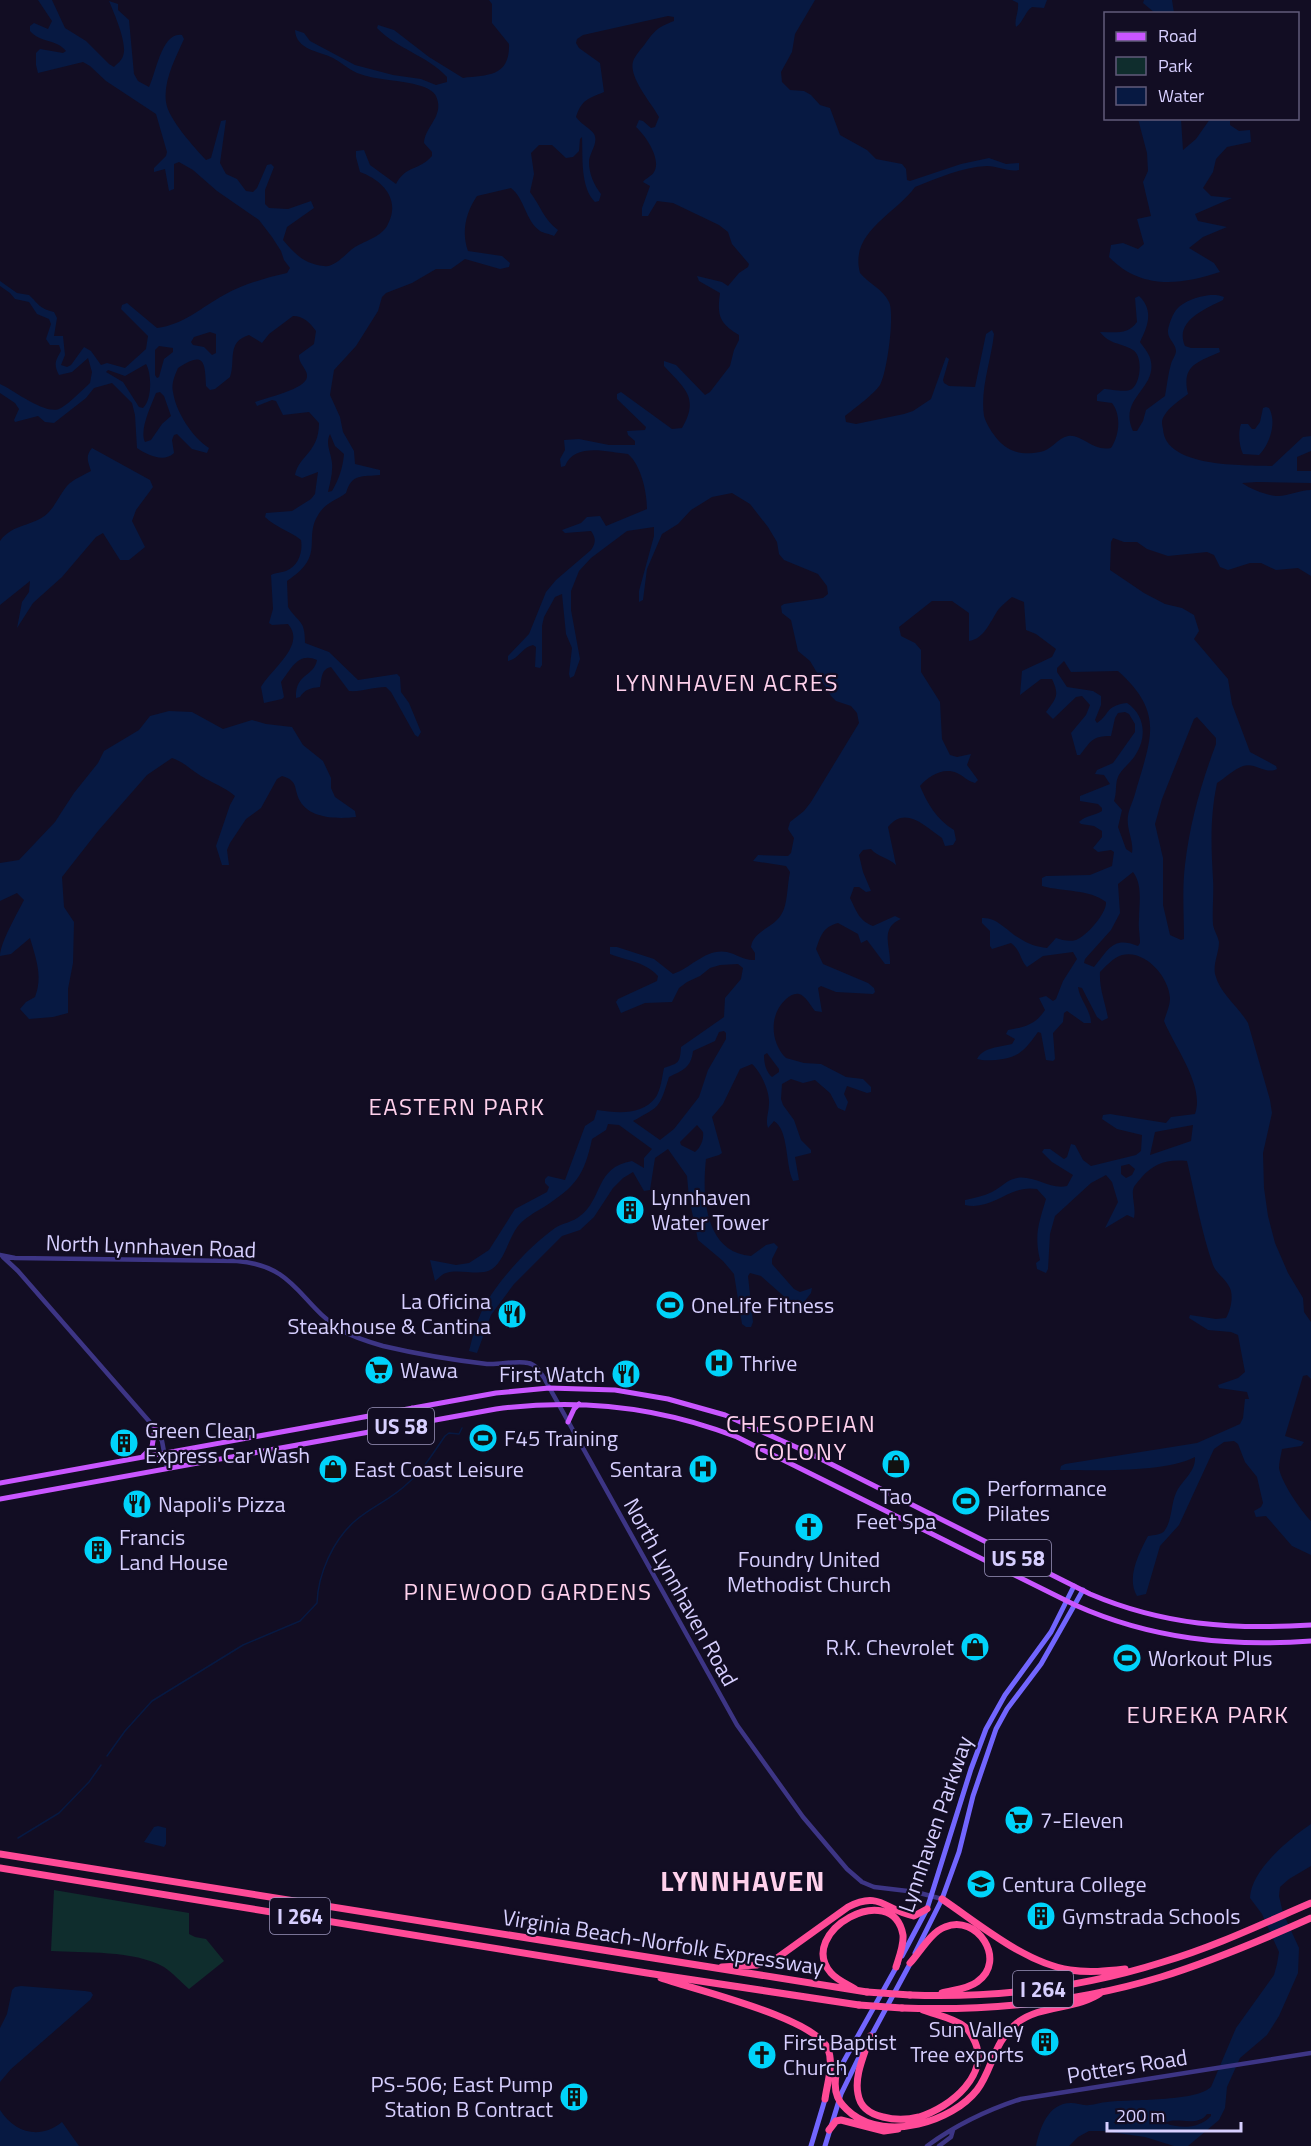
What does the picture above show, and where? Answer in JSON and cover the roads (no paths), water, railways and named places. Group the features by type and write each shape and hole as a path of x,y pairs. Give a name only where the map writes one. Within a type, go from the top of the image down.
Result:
{"highway":[{"name":"Virginia Beach-Norfolk Expressway","path":"0,1854 863,1992 935,1996 990,1994 1046,1988 1088,1981 1149,1966 1210,1946 1311,1903"},
{"name":"Virginia Beach-Norfolk Expressway","path":"0,1868 647,1973 860,2005 902,2008 1020,2005 1104,1991 1175,1972 1266,1938 1311,1918"},
{"path":"942,1899 1019,1950 1039,1960 1069,1970 1093,1972 1149,1966"},
{"path":"704,1967 747,1966 767,1962 786,1953 848,1907 860,1902 874,1900 884,1902 902,1913 914,1916 927,1909"},
{"path":"863,1992 832,1974 825,1964 823,1954 831,1933 854,1915 872,1910 886,1912 898,1924 903,1934 903,1941 897,1967"},
{"path":"910,1963 937,1932 948,1926 958,1924 968,1927 983,1939 989,1949 991,1962 981,1979 969,1986 935,1996"},
{"path":"647,1973 753,2007 814,2033 826,2046 830,2056 825,2099"},
{"path":"836,2075 834,2086 838,2101 855,2116 883,2125 903,2126 923,2123 938,2118 969,2097 981,2082 1003,2039 1017,2024 1040,2013 1093,2000 1104,1991"},
{"path":"870,2036 857,2080 858,2094 864,2108 877,2115 903,2119 920,2116 941,2107 960,2092 972,2077 979,2059 977,2047 970,2032 963,2025 917,2008"},
{"path":"829,2130 836,2121 841,2120 884,2131 903,2126"}],"main road":[{"name":"US 58","path":"0,1483 496,1393 549,1388 630,1392 682,1402 725,1415 797,1447 1074,1586 1125,1608 1173,1620 1242,1627 1311,1625"},
{"name":"US 58","path":"0,1499 496,1409 557,1403 624,1407 695,1422 737,1437 800,1466 1075,1605 1118,1623 1170,1636 1233,1643 1311,1641"},
{"path":"568,1422 570,1414 579,1404"},
{"path":"412,1408 415,1424"},
{"path":"141,1457 152,1447 155,1428"},
{"name":"Lynnhaven Parkway","path":"811,2146 825,2099 836,2075 927,1909 986,1729 1005,1695 1051,1632 1074,1586"},
{"name":"Lynnhaven Parkway","path":"825,2146 838,2101 942,1899 996,1729 1007,1709 1041,1664 1083,1590"}],"street":[{"name":"North Lynnhaven Road","path":"2,1256 228,1261 262,1264 286,1278 333,1324 349,1334 379,1345 487,1364 530,1363 538,1369 549,1388 737,1725 818,1837 862,1882 883,1889 916,1892 942,1899"},
{"path":"2,1256 18,1271 155,1428 165,1453 167,1468"},
{"name":"Potters Road","path":"927,2146 946,2132 984,2112 1021,2099 1311,2053"},
{"name":"Potters Road","path":"939,2146 951,2137 953,2130"}],"water":[{"path":"38,0 52,0 65,28 86,41 114,67 122,57 124,44 109,1 118,4 118,10 129,20 134,74 138,81 149,87 169,39 182,35 184,39 166,86 166,102 177,125 206,160 211,158 221,121 226,120 220,163 226,174 237,179 246,191 253,192 267,165 271,164 274,167 265,190 265,204 269,208 288,209 311,201 314,208 287,227 283,240 305,261 328,266 382,232 391,215 391,199 382,185 360,172 356,151 364,150 370,165 396,184 404,174 432,156 432,152 424,143 436,115 438,103 435,94 425,87 365,76 333,58 309,49 299,42 295,30 304,33 310,41 355,65 393,75 421,79 436,85 447,82 447,77 431,63 394,42 377,28 378,25 394,30 429,57 463,78 489,75 506,63 509,44 492,23 492,4 489,0 815,0 795,34 792,52 781,72 782,82 790,90 804,91 820,105 830,108 840,135 867,150 876,159 902,164 906,169 907,180 910,181 961,164 989,158 1006,164 1019,163 1019,170 991,166 968,168 915,187 868,235 861,246 858,259 860,273 883,293 889,302 891,318 889,344 880,385 845,416 846,422 856,424 913,411 931,399 946,357 949,359 944,383 949,386 975,387 986,334 992,330 994,334 983,406 986,422 998,440 1007,448 1022,453 1044,451 1068,436 1073,436 1099,448 1111,448 1116,438 1117,414 1112,403 1097,401 1097,395 1104,389 1122,391 1132,389 1140,369 1138,358 1133,350 1111,341 1100,332 1121,332 1130,329 1137,322 1135,298 1139,296 1144,301 1148,318 1140,342 1149,356 1151,371 1130,411 1133,431 1137,431 1146,410 1165,396 1170,368 1176,353 1168,330 1176,311 1181,305 1199,297 1219,295 1224,297 1223,300 1193,317 1184,330 1185,346 1219,348 1220,352 1198,362 1189,371 1186,384 1188,394 1166,413 1162,421 1167,442 1177,451 1191,458 1208,462 1272,466 1303,437 1311,436 1311,451 1297,457 1297,471 1311,471 1311,483 1242,483 1259,492 1274,496 1311,490 1311,576 1298,568 1276,570 1261,563 1250,563 1228,570 1220,567 1214,555 1207,552 1168,556 1147,549 1137,542 1124,542 1113,538 1110,570 1144,593 1194,615 1199,631 1194,639 1228,679 1232,704 1250,752 1276,766 1277,769 1269,770 1247,765 1233,771 1217,783 1212,831 1213,925 1219,942 1215,974 1225,994 1248,1023 1270,1100 1272,1113 1263,1153 1268,1216 1275,1243 1288,1273 1303,1298 1304,1312 1311,1322 1311,1379 1307,1375 1303,1376 1285,1436 1304,1442 1301,1446 1282,1449 1279,1468 1283,1481 1292,1496 1311,1521 1311,1555 1292,1546 1266,1516 1256,1517 1254,1511 1263,1503 1257,1477 1245,1462 1238,1444 1234,1441 1224,1442 1214,1449 1179,1525 1160,1546 1146,1594 1137,1596 1133,1574 1138,1558 1148,1536 1164,1532 1169,1522 1176,1493 1191,1472 1195,1457 1166,1466 1148,1468 1060,1470 1065,1464 1197,1443 1240,1424 1243,1418 1245,1399 1249,1399 1247,1392 1219,1388 1218,1385 1238,1378 1245,1372 1238,1335 1231,1332 1208,1330 1189,1318 1190,1315 1216,1319 1226,1318 1232,1298 1230,1287 1213,1265 1187,1161 1167,1162 1151,1169 1135,1185 1134,1218 1127,1215 1105,1228 1118,1202 1112,1182 1106,1175 1091,1183 1055,1216 1050,1234 1046,1273 1037,1269 1036,1263 1040,1260 1037,1236 1046,1199 1037,1189 1018,1190 985,1204 965,1205 965,1200 989,1193 1017,1178 1054,1186 1067,1186 1073,1175 1052,1162 1042,1152 1044,1149 1050,1149 1064,1159 1067,1157 1071,1144 1075,1145 1083,1160 1091,1166 1136,1155 1141,1151 1142,1135 1117,1129 1102,1119 1103,1115 1110,1114 1166,1123 1171,1117 1195,1114 1197,1103 1192,1079 1164,1021 1169,1007 1169,990 1154,966 1147,960 1131,954 1116,958 1100,972 1101,989 1108,1018 1102,1021 1097,1017 1082,988 1078,987 1091,1023 1084,1023 1067,1011 1064,1013 1063,1022 1053,1033 1055,1059 1053,1061 1046,1060 1041,1033 1038,1032 1016,1055 996,1060 977,1059 983,1052 1012,1044 1015,1039 1006,1034 1008,1030 1025,1026 1037,1019 1045,1010 1039,998 1046,996 1053,1001 1056,999 1063,981 1077,959 1073,952 1043,956 1027,967 1011,943 992,949 990,931 982,923 982,918 997,922 1029,944 1047,948 1056,938 1076,940 1096,924 1106,902 1084,893 1042,886 1042,878 1090,875 1112,866 1114,852 1111,850 1098,852 1093,848 1102,837 1102,831 1079,822 1102,811 1102,808 1098,804 1080,801 1080,796 1110,784 1104,775 1095,774 1097,770 1113,763 1135,732 1135,724 1129,714 1118,713 1111,736 1096,738 1080,755 1077,755 1071,733 1086,715 1090,705 1082,696 1076,697 1053,719 1046,712 1056,697 1052,679 1041,679 1020,695 1022,671 1052,657 1056,649 1036,634 1026,630 1024,602 1012,597 998,610 983,633 974,640 969,641 969,613 952,601 932,601 899,627 901,636 915,643 921,650 921,672 940,702 942,739 950,755 957,757 971,754 967,765 978,780 975,783 957,773 947,771 932,776 920,786 933,811 954,830 956,840 953,845 945,846 942,838 922,823 901,818 888,827 896,865 871,849 863,850 859,855 871,891 866,892 859,887 854,887 850,898 858,915 873,926 895,916 901,919 894,923 888,933 890,964 885,964 867,940 861,943 858,934 838,923 823,932 816,949 823,964 868,983 875,992 873,994 836,992 821,986 818,988 822,1012 815,1011 803,996 795,994 780,1005 774,1020 774,1036 786,1058 804,1063 821,1064 846,1077 863,1079 871,1087 871,1092 867,1093 847,1086 844,1094 848,1102 845,1111 838,1108 830,1093 815,1080 803,1083 791,1079 782,1084 783,1105 794,1120 801,1140 811,1150 811,1153 795,1157 799,1180 793,1181 779,1125 774,1121 768,1128 768,1094 762,1077 752,1064 740,1069 723,1104 712,1117 722,1153 706,1159 706,1204 715,1233 735,1252 751,1256 766,1245 774,1243 778,1247 772,1264 794,1289 800,1292 812,1288 804,1302 811,1308 811,1315 804,1314 761,1276 750,1273 748,1276 753,1322 751,1327 742,1324 734,1274 723,1261 698,1240 687,1176 668,1149 655,1158 650,1190 644,1191 633,1172 623,1178 613,1188 594,1217 580,1230 562,1236 514,1284 491,1315 477,1353 469,1351 484,1307 515,1264 555,1228 577,1218 587,1209 605,1177 612,1170 620,1164 632,1161 644,1168 644,1158 652,1149 619,1125 608,1124 606,1130 592,1139 586,1162 577,1179 564,1193 530,1215 518,1226 500,1260 492,1269 482,1272 452,1272 443,1274 435,1281 430,1260 456,1265 469,1263 489,1250 515,1209 547,1192 549,1187 545,1179 548,1176 565,1180 585,1126 594,1120 597,1110 629,1112 644,1107 656,1097 664,1068 678,1062 681,1047 724,1017 725,998 741,979 743,968 738,964 720,965 710,968 679,988 672,1002 645,1003 621,1013 616,1002 618,999 657,981 658,976 641,964 610,954 610,947 617,947 654,959 673,974 712,953 727,952 755,960 755,953 751,947 755,937 783,911 790,872 786,866 753,861 758,855 788,856 791,853 794,838 788,829 790,822 811,802 859,723 857,713 851,706 836,701 831,696 810,661 798,651 791,620 782,613 781,606 784,604 823,598 828,594 827,586 818,574 784,560 779,554 777,542 768,527 750,504 732,493 712,497 691,510 678,524 662,534 647,569 643,600 639,602 639,591 654,536 654,527 627,531 591,558 579,571 571,591 571,610 580,659 574,676 570,678 569,674 572,648 566,634 562,594 555,597 544,617 540,668 535,667 536,647 533,645 508,661 508,656 529,634 546,592 594,545 595,538 591,531 565,533 562,530 581,523 587,517 600,516 606,526 647,509 642,479 633,459 628,454 584,451 576,454 565,466 561,467 560,459 565,450 564,440 579,439 609,445 635,445 635,441 627,431 645,430 646,427 617,399 617,394 621,392 672,429 682,428 690,408 689,401 683,387 664,366 664,361 676,365 705,395 710,392 730,366 739,340 739,335 721,318 720,293 699,281 697,276 722,282 728,286 739,273 748,267 749,264 732,244 728,232 719,225 673,203 657,201 648,216 642,216 642,208 650,186 643,182 654,172 656,161 648,141 636,127 639,120 651,128 655,127 659,117 640,88 632,65 635,57 657,29 674,21 674,17 668,16 583,35 577,39 576,43 579,48 600,63 604,92 583,103 576,117 593,132 595,137 589,166 592,179 601,194 599,201 595,202 587,188 582,137 579,151 573,157 566,158 552,145 539,145 531,153 534,174 530,192 546,217 558,230 554,236 541,232 535,226 511,188 477,196 466,222 465,237 468,251 502,256 510,263 509,267 500,269 465,259 451,269 436,269 412,283 386,293 382,297 378,311 356,346 334,370 330,395 340,417 343,432 354,451 355,464 380,470 380,475 355,479 346,493 329,503 320,512 315,522 307,563 287,581 288,607 303,626 305,643 329,652 358,680 397,674 400,677 401,692 409,703 421,732 418,737 386,687 349,691 331,667 324,672 320,687 308,689 296,698 298,684 312,670 317,660 310,658 296,663 281,682 284,697 282,699 264,703 261,687 285,657 293,640 293,632 288,624 272,625 269,623 273,609 271,575 290,569 301,553 301,540 265,517 266,513 292,511 315,494 318,472 302,478 295,475 300,463 316,441 319,423 309,412 283,415 276,401 272,400 257,406 255,402 293,389 305,381 307,374 299,355 314,344 316,331 306,320 293,316 269,334 262,343 249,335 242,338 234,347 230,377 215,389 210,390 206,386 204,365 201,361 193,360 178,368 173,386 175,400 181,416 191,431 209,448 207,453 192,449 177,434 172,440 174,453 170,456 156,457 137,448 132,403 112,383 94,388 86,398 54,423 45,422 38,416 15,422 19,409 15,403 0,393 0,384 30,402 55,410 68,403 90,383 92,372 88,358 72,372 59,375 56,365 61,351 59,345 50,345 46,339 51,324 49,319 37,314 29,302 15,299 0,286 0,281 17,293 29,295 42,307 54,312 57,318 54,336 63,336 65,355 61,365 67,367 71,365 84,347 91,351 101,365 107,363 125,368 146,349 148,336 121,309 122,305 127,303 157,328 184,319 232,291 287,273 290,268 259,220 179,162 174,164 174,189 169,191 165,169 154,172 154,168 167,152 156,114 106,81 83,62 38,73 36,53 40,49 63,53 66,51 58,44 39,38 30,31 30,26 34,23 48,29 52,21","holes":["210,332 216,334 216,353 212,355 204,347 193,345 191,342 194,337","159,346 173,348 173,352 164,359 157,378 155,350","146,364 150,387 148,399 143,408 139,407 123,382 106,372 108,370 125,376","160,392 164,396 171,416 151,440 145,442 143,431 156,393","330,434 335,446 344,454 339,477 332,491 328,492 332,467 328,445","1064,661 1071,672 1118,671 1133,686 1143,701 1150,728 1149,743 1128,816 1132,853 1126,849 1118,827 1122,810 1114,801 1118,777 1140,747 1143,734 1141,720 1127,703 1111,708 1097,723 1095,720 1101,705 1101,696 1093,691 1067,687 1057,672 1057,668","1197,717 1216,738 1216,744 1201,789 1190,834 1185,865 1184,939 1181,940 1170,935 1163,905 1163,858 1155,824 1162,799 1194,719","1133,872 1139,889 1140,943 1138,946 1130,943 1112,946 1094,967 1084,963 1111,930 1120,913 1118,884","719,1032 726,1033 726,1039 708,1070 699,1097 674,1129 660,1140 633,1121 654,1109 663,1095 669,1077 688,1065 693,1051 715,1041","767,1053 779,1072 772,1077 764,1061 764,1055","697,1125 703,1132 699,1148 695,1152 681,1145 680,1142","1193,1125 1191,1141 1150,1155 1155,1132","1129,1164 1135,1169 1132,1175 1126,1178 1121,1174 1121,1166"]},
{"path":"1012,0 1047,0 1044,8 1032,7 1016,27 1018,3"},
{"path":"1144,0 1172,0 1174,12 1154,12 1143,3"},
{"path":"1138,120 1181,120 1183,150 1196,139 1209,120 1230,120 1230,125 1239,131 1250,130 1251,142 1227,147 1216,159 1213,172 1203,188 1211,196 1232,198 1195,214 1198,221 1227,227 1203,237 1189,248 1214,263 1220,272 1190,280 1162,282 1134,275 1121,268 1109,257 1111,245 1123,243 1138,249 1144,244 1137,219 1151,216 1143,182 1148,171 1147,153"},
{"path":"1263,408 1269,408 1271,414 1272,426 1266,445 1259,455 1243,454 1239,439 1241,424 1248,424 1255,429 1260,422"},
{"path":"92,448 150,480 153,487 136,510 132,521 145,547 129,560 120,560 103,533 96,537 62,577 33,603 17,628 22,602 29,592 30,581 0,605 0,541 11,531 36,521 48,513 70,483 91,471 88,456"},
{"path":"169,711 192,712 223,729 252,720 292,727 303,745 323,761 331,778 331,788 335,797 355,811 356,817 333,818 310,811 300,801 291,780 282,776 277,779 261,808 246,819 227,850 229,865 222,865 216,846 235,796 172,758 147,775 62,877 64,907 74,922 68,1013 29,1019 20,1009 35,997 38,967 30,938 11,954 0,956 6,936 24,900 17,893 0,901 0,863 19,860 55,822 98,763 104,751 139,730 150,716"},
{"path":"1311,1824 1311,1866 1280,1887 1279,1896 1283,1913 1299,1948 1298,1973 1279,2016 1267,2035 1240,2058 1227,2087 1225,2108 1219,2120 1188,2146 1174,2146 1145,2137 1089,2131 1069,2146 1036,2146 1046,2118 1056,2107 1063,2104 1094,2105 1105,2102 1178,2098 1203,2092 1211,2087 1236,2028 1274,1975 1277,1964 1279,1952 1262,1914 1250,1898 1252,1887 1264,1866","holes":["1211,2114 1195,2126 1183,2127 1165,2123 1198,2120"]},
{"path":"154,1827 166,1828 164,1847 144,1842"},
{"path":"21,1986 85,1991 93,1995 11,2069 0,2082 0,2028 7,2014 12,1990"},
{"path":"0,2110 13,2124 28,2131 45,2131 62,2122 79,2146 0,2146"}],"waterway":[{"path":"107,1756 125,1731 152,1701 243,1645 300,1621 317,1603 320,1581 328,1558 347,1529 361,1516 402,1489 423,1467 445,1436 449,1433 459,1434 462,1428"},
{"path":"18,1838 59,1813 89,1782 101,1765"}],"place":[{"name":"Lynnhaven Water Tower","path":"630,1210"},
{"name":"OneLife Fitness","path":"670,1305"},
{"name":"La Oficina Steakhouse & Cantina","path":"512,1314"},
{"name":"Thrive","path":"719,1363"},
{"name":"Wawa","path":"379,1370"},
{"name":"First Watch","path":"626,1374"},
{"name":"F45 Training","path":"483,1438"},
{"name":"Green Clean Express Car Wash","path":"124,1443"},
{"name":"Tao Feet Spa","path":"896,1464"},
{"name":"East Coast Leisure","path":"333,1469"},
{"name":"Sentara","path":"703,1469"},
{"name":"Performance Pilates","path":"966,1501"},
{"name":"Napoli's Pizza","path":"137,1504"},
{"name":"Foundry United Methodist Church","path":"809,1527"},
{"name":"Francis Land House","path":"98,1550"},
{"name":"R.K. Chevrolet","path":"975,1647"},
{"name":"Workout Plus","path":"1127,1658"},
{"name":"7-Eleven","path":"1019,1820"},
{"name":"Centura College","path":"981,1884"},
{"name":"Gymstrada Schools","path":"1041,1916"},
{"name":"Sun Valley Tree exports","path":"1045,2042"},
{"name":"First Baptist Church","path":"762,2055"},
{"name":"PS-506; East Pump Station B Contract","path":"574,2097"}],"district":[{"name":"LYNNHAVEN ACRES","path":"727,682"},
{"name":"EASTERN PARK","path":"457,1106"},
{"name":"CHESOPEIAN COLONY","path":"801,1437"},
{"name":"PINEWOOD GARDENS","path":"528,1591"},
{"name":"EUREKA PARK","path":"1208,1714"},
{"name":"LYNNHAVEN","path":"743,1880"}]}
